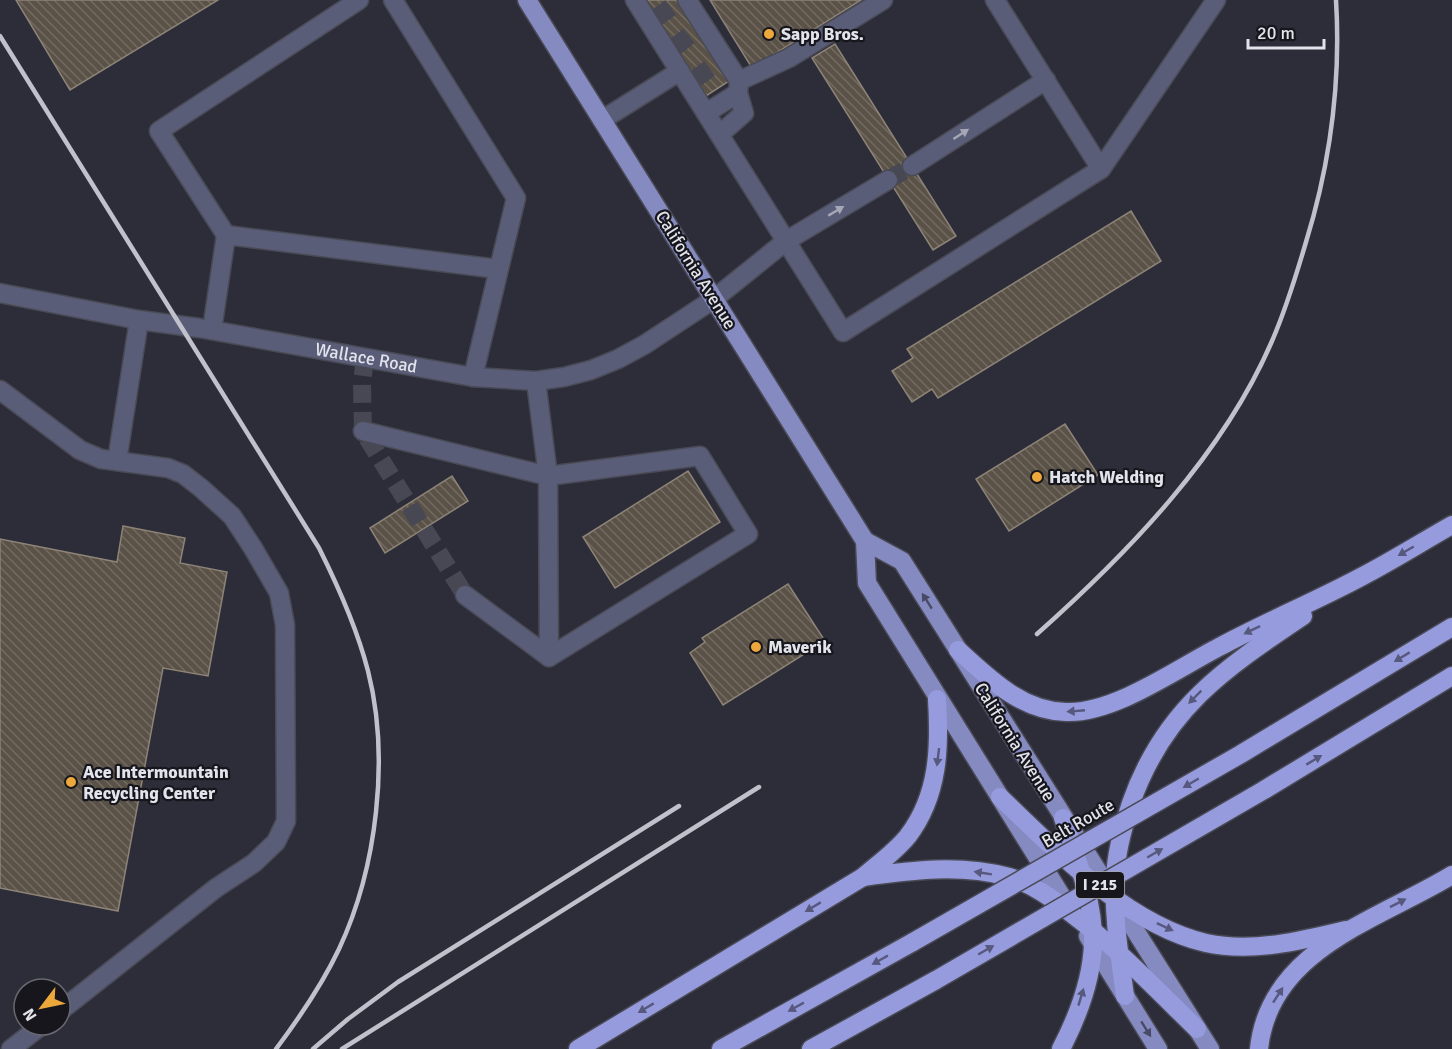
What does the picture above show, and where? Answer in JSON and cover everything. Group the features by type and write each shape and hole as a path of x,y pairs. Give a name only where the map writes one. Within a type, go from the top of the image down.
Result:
{"highway":[{"path":"958,650 995,683 1030,705 1064,712 1105,706 1362,577 1452,525"},
{"path":"1125,996 1115,898 1119,845 1129,808 1143,772 1161,738 1186,706 1220,674 1362,577"},
{"name":"Belt Route","path":"721,1049 1241,754 1452,627"},
{"name":"I 215","path":"811,1049 936,980 1264,790 1452,676"},
{"path":"578,1049 863,877 907,837 921,816 931,794 940,743 937,699"},
{"path":"1000,797 1049,845 1081,872 1141,916 1176,932 1207,943 1267,945 1301,941 1346,930"},
{"path":"1061,1049 1084,990 1092,936 1081,872 1063,818"},
{"path":"863,877 925,869 982,872 1011,878 1031,886 1073,914"},
{"path":"1259,1049 1265,1021 1273,1002 1286,983 1312,956 1346,930 1452,875"},
{"path":"1092,936 1120,953 1197,1029"}],"main road":[{"name":"California Avenue","path":"527,0 865,541 867,583 937,699 1073,914 1092,936 1158,1049"},
{"name":"California Avenue","path":"865,541 902,561 1210,1049"}],"street":[{"path":"212,330 226,235 159,131 359,0"},
{"path":"393,0 516,198 473,377"},
{"path":"635,0 652,20 671,50 706,113 843,332 1101,169 1216,0"},
{"path":"706,113 739,87 883,0"},
{"path":"995,0 1101,169"},
{"path":"682,1 739,87 744,113 720,134"},
{"path":"602,120 688,78"},
{"path":"912,166 1046,80"},
{"name":"Wallace Road","path":"0,293 139,320 212,330 473,377 536,381 582,373 618,359 714,299 786,241 888,180"},
{"path":"226,235 498,269"},
{"path":"117,461 139,320"},
{"path":"536,381 548,476 549,657"},
{"path":"0,390 80,450 101,459 168,468 183,474 201,488 232,516 279,593 285,625 286,821 276,842 254,863 216,888 72,1002"},
{"path":"363,431 548,476 700,456 748,534 549,657"},
{"path":"465,595 549,657"},
{"path":"11,1049 26,1037"}],"building":[{"path":"16,0 218,0 70,90"},
{"path":"644,0 677,0 729,81 706,96"},
{"name":"Sapp Bros.","path":"710,0 861,0 752,68"},
{"path":"835,44 956,236 933,250 812,58"},
{"path":"1131,211 1161,261 938,398 932,389 912,402 892,371 913,358 907,349"},
{"name":"Hatch Welding","path":"1065,424 1098,475 1009,531 976,479"},
{"path":"688,471 720,522 615,588 583,537"},
{"path":"452,476 468,501 385,553 370,528"},
{"name":"Ace Intermountain Recycling Center","path":"123,526 185,538 180,563 227,572 208,676 163,668 118,911 0,888 0,539 117,562"},
{"name":"Maverik","path":"788,584 825,641 723,705 690,653 705,642 702,638"}],"tunnel":[{"path":"656,18 678,2"},
{"path":"675,47 696,30"},
{"path":"695,79 717,63"},
{"path":"888,180 912,166"},
{"path":"365,358 362,383 363,431 465,595"}],"railway":[{"path":"1037,634 1105,570 1170,500 1227,423 1252,383 1272,341 1306,242 1322,183 1335,92 1336,0"},
{"path":"0,36 319,548 347,608 368,671 375,704 379,775 371,848 363,883 339,949 310,1000 276,1049"},
{"path":"342,1049 759,787"},
{"path":"313,1049 348,1019 398,982 679,806"}],"place":[{"name":"Sapp Bros.","path":"769,34"},
{"name":"Hatch Welding","path":"1037,477"},
{"name":"Maverik","path":"756,647"},
{"name":"Ace Intermountain Recycling Center","path":"71,782"}]}
